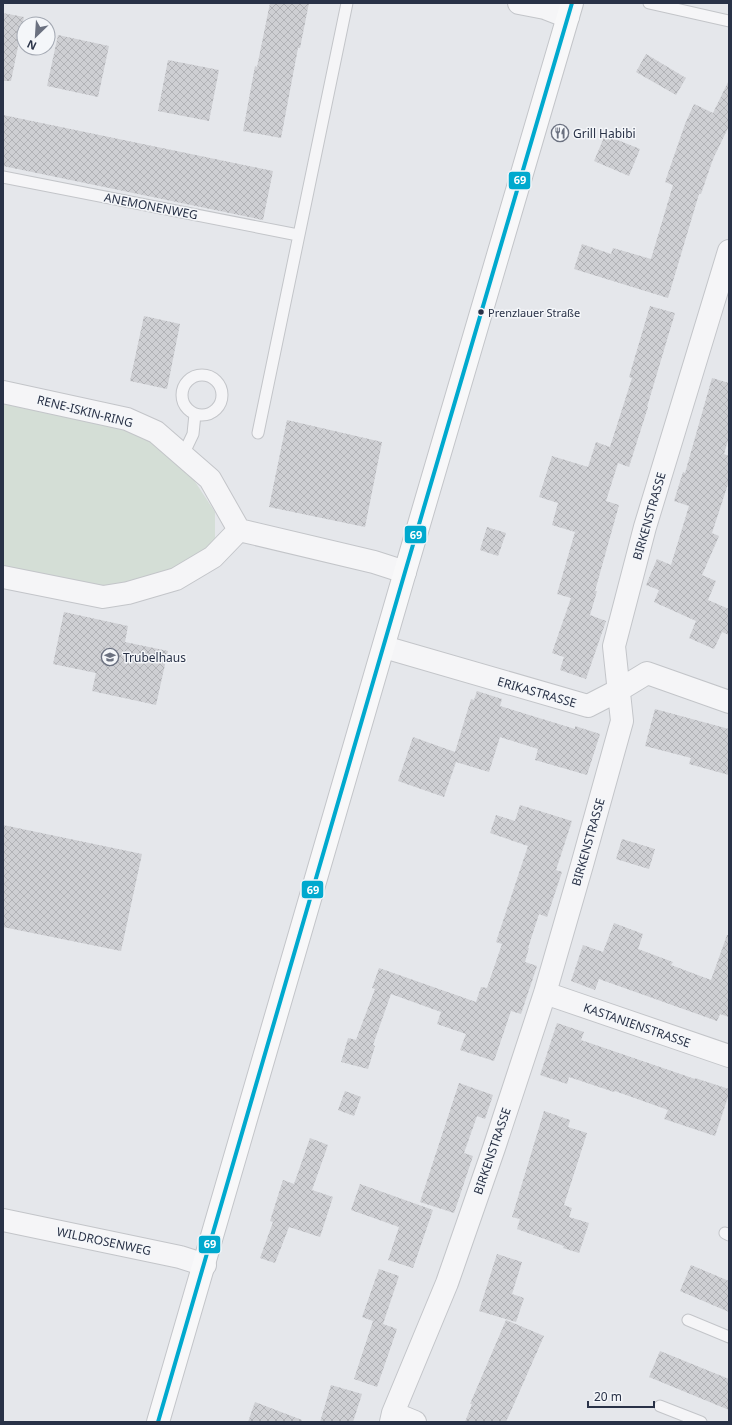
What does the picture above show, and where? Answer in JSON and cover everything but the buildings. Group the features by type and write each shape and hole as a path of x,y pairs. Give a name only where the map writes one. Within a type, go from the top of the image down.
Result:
{"main road":[{"path":"158,1422 570,10"}],"street":[{"path":"519,3 545,8 570,10"},
{"name":"BIRKENSTRASSE","path":"392,1417 447,1283 494,1148 545,993 622,721 614,646 645,528 729,251"},
{"name":"RENE-ISKIN-RING","path":"3,392 127,419 156,432 210,479 239,530"},
{"path":"3,577 103,597 128,592 176,578 213,557 239,530 374,562 405,572"},
{"name":"ERIKASTRASSE","path":"384,647 588,706 647,673 729,702"},
{"name":"KASTANIENSTRASSE","path":"545,993 729,1056"},
{"name":"WILDROSENWEG","path":"3,1220 180,1257 204,1265"},
{"path":"392,1417 415,1422"}],"lane":[{"path":"258,433 347,3"},
{"path":"649,3 729,21"},
{"name":"ANEMONENWEG","path":"3,177 298,235"},
{"path":"183,455 193,434 195,414"},
{"path":"688,1320 729,1336"},
{"path":"660,1406 701,1422"}],"shaded area":[{"path":"3,401 140,433 184,465 215,512 215,548 190,563 104,590 3,569"}],"transit line":[{"name":"69","path":"158,1422 572,3"}],"place":[{"name":"Grill Habibi","path":"560,133"},
{"name":"Prenzlauer Straße","path":"481,312"},
{"name":"Trubelhaus","path":"110,657"}]}
